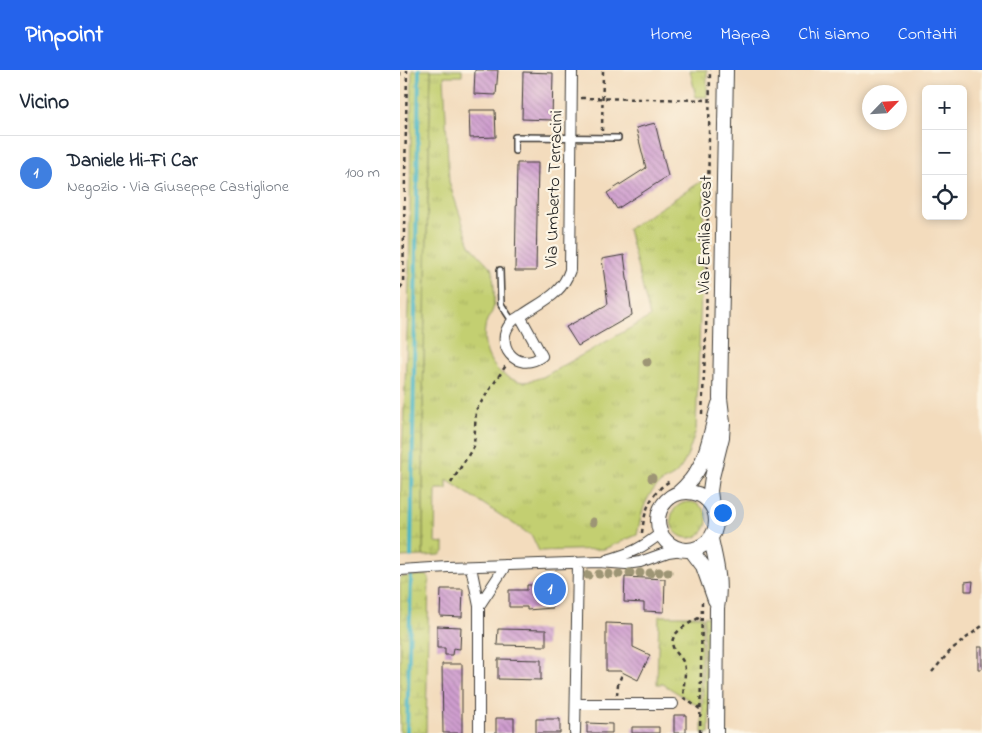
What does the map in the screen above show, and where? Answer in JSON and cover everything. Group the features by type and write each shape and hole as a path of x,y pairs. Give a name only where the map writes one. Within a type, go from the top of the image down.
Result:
{"main road":[{"name":"Via Emilia Ovest","path":"712,506 710,491 722,437 723,423 720,398 726,70"},
{"name":"Via Emilia Ovest","path":"677,494 696,476 703,462 720,398"},
{"path":"686,550 704,545 711,539 716,524 715,511 704,497 686,492 677,494 662,506 659,515 661,533 666,541 674,547 686,550 703,566 717,608"},
{"path":"711,539 719,575 720,593 717,608 716,733"}],"street":[{"name":"Via Umberto Terracini","path":"516,319 560,290 570,270 572,70"},
{"path":"516,319 542,356 536,361 526,363 515,360 512,356 508,351 505,340 506,332 516,319"},
{"path":"599,562 632,553 645,546 661,533"},
{"path":"400,570 448,566 471,567 599,562 626,564 640,562 668,552 686,550"},
{"path":"576,733 578,563"},
{"path":"479,606 506,565"},
{"path":"488,566 488,591"},
{"path":"471,567 479,606 479,733"},
{"path":"576,704 673,704"}],"lane":[{"path":"515,150 515,137 618,138"},
{"path":"500,270 501,304 516,319"}],"path":[{"path":"400,70 400,76"},
{"path":"400,288 403,284 407,70"},
{"path":"602,138 603,70"},
{"path":"702,416 706,325 710,70"},
{"path":"572,98 710,100"},
{"path":"452,483 474,446 476,410 512,356"},
{"path":"642,536 648,504 654,494 678,477"},
{"path":"700,733 702,598"},
{"path":"700,709 684,698 682,690 684,664 674,649 672,641 673,636 702,616"},
{"path":"932,672 952,649 982,626"},
{"path":"617,704 618,684 623,672"}],"green space":[{"path":"412,70 431,70 423,394 423,556 400,557 400,509 409,283"},
{"path":"431,70 462,70 462,76 444,76 449,182 470,245 493,270 494,306 484,333 487,353 497,369 513,380 526,382 543,377 650,317 628,229 705,179 696,430 682,466 675,475 663,481 655,488 647,500 637,535 604,549 539,551 532,536 447,480 447,489 436,489 435,542 444,543 444,552 440,555 423,556 423,394"},
{"path":"690,70 707,70 707,97 696,97"},
{"path":"689,502 701,508 707,520 701,532 689,538 677,532 671,520 677,508"},
{"path":"426,575 429,577 426,733 400,733 400,577"},
{"path":"659,616 702,616 700,707 663,684 657,684"},
{"path":"704,617 711,617 709,733 702,733"}],"building":[{"path":"475,70 498,70 496,95 474,94"},
{"path":"523,72 553,73 552,120 522,119"},
{"path":"469,110 495,110 496,137 470,138"},
{"path":"655,123 668,176 617,209 607,193 646,168 636,128"},
{"path":"517,163 538,163 536,271 515,271"},
{"path":"624,255 632,315 578,346 566,327 608,304 602,259"},
{"path":"625,577 665,579 664,612 644,611 644,603 624,602"},
{"path":"973,581 972,591 965,591 965,582"},
{"path":"527,585 553,585 553,608 527,610 527,607 509,607 509,590 527,590"},
{"path":"441,589 463,589 462,617 440,616"},
{"path":"606,623 633,624 633,647 650,655 638,680 620,671 606,671"},
{"path":"437,626 461,627 460,649 453,648 452,655 445,655 445,648 437,648"},
{"path":"498,629 546,630 546,646 497,645"},
{"path":"978,647 982,647 982,669 978,669"},
{"path":"498,659 541,660 541,680 498,679"},
{"path":"442,664 462,664 462,733 443,733"},
{"path":"674,715 686,715 686,733 674,733"},
{"path":"496,718 514,718 514,733 496,733"},
{"path":"536,719 560,719 560,733 536,733"},
{"path":"587,723 612,724 612,733 587,733"},
{"path":"632,727 659,727 659,733 632,733"}],"waterway":[{"path":"411,556 419,70"},
{"path":"407,733 411,576"}],"place":[{"name":"Daniele Hi-Fi Car","path":"550,589"}]}
